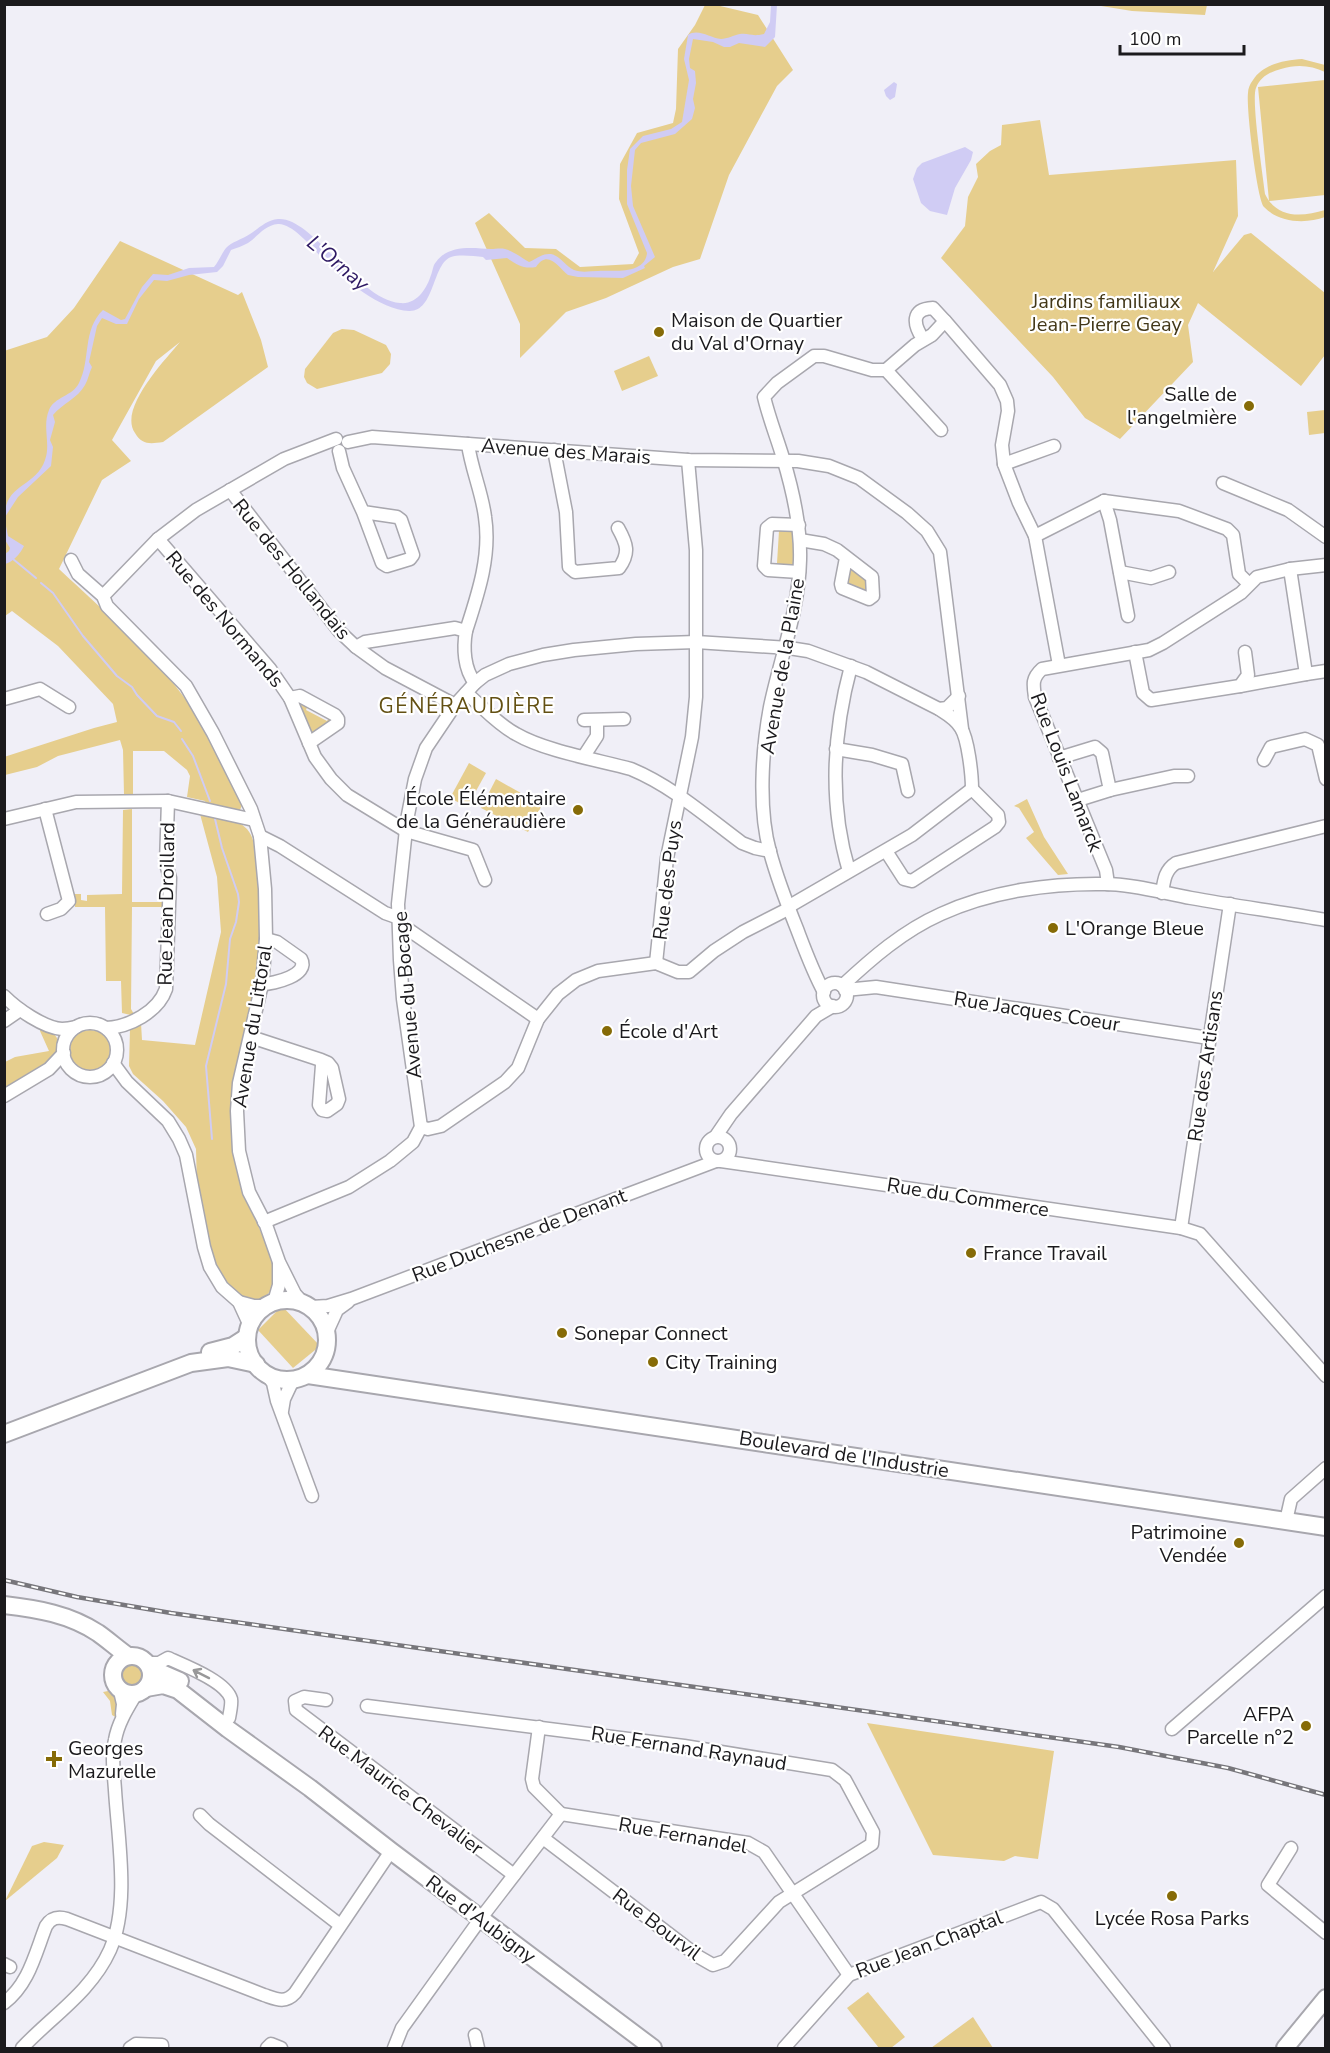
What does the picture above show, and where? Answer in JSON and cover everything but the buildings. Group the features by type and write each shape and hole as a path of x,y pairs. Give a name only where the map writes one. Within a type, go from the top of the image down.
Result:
{"main road":[{"path":"4,1434 191,1363 228,1358 261,1370 280,1380 300,1377 318,1366 328,1343 324,1323 307,1305 293,1300 270,1304 254,1318 249,1331 248,1346 261,1370"},
{"path":"4,1425 197,1354 220,1351 249,1331"},
{"name":"Boulevard de l'Industrie","path":"325,1354 330,1364 338,1371 363,1382"},
{"name":"Boulevard de l'Industrie","path":"300,1377 363,1382 1326,1527"},
{"path":"4,1605 54,1612 98,1633 122,1660"},
{"path":"138,1657 148,1666 151,1679 134,1691 113,1681 113,1670 122,1660 138,1657"},
{"name":"Rue d'Aubigny","path":"148,1666 184,1683 229,1718 310,1788"},
{"name":"Rue d'Aubigny","path":"134,1691 163,1685 178,1690 652,2049"},
{"path":"1286,2049 1324,2002"}],"street":[{"path":"923,339 915,319 918,313 925,309 933,309 1000,385 1007,400 1008,411 1002,445 1004,464 1054,446"},
{"path":"941,430 886,370 923,339 932,335 945,321"},
{"name":"Avenue de la Plaine","path":"835,994 814,972 789,908 770,851 763,797 765,741 799,573 800,540 799,525 784,462 764,397 814,356 824,356 873,370 886,370"},
{"name":"Avenue des Marais","path":"103,596 158,539 196,510 284,459 312,447 341,446 372,437 688,460 698,458 798,461 829,466 859,478 927,531 940,552 962,729"},
{"path":"468,444 485,516 488,548 481,582 466,631 465,651 470,688 498,721 517,735 546,747 644,774 742,843 770,851"},
{"path":"341,446 343,468 382,563 387,566 410,559 413,555 401,520 363,512"},
{"path":"554,450 566,512 569,567 575,572 619,568 624,561 627,543 618,528"},
{"name":"Rue des Puys","path":"656,963 667,858 692,737 696,697 696,550 688,460"},
{"name":"Rue Louis Lamarck","path":"1004,464 1035,536 1059,665 1042,669 1034,675 1032,683 1035,697 1106,870 1108,884"},
{"path":"1223,483 1288,510 1326,537"},
{"name":"Rue des Hollandais","path":"230,490 339,631 356,647 386,668 455,705"},
{"path":"1035,536 1104,501 1179,512 1227,529 1233,536 1239,574 1248,584"},
{"path":"1104,501 1110,520 1128,616"},
{"path":"799,525 772,524 767,528 764,566 768,570 799,573"},
{"name":"Rue des Normands","path":"158,539 270,669 290,698 315,757 331,779 347,795 406,831 473,850 485,880"},
{"path":"800,540 824,544 846,558"},
{"name":"Avenue du Littoral","path":"70,560 78,574 103,596 107,606 186,686 213,733 251,809 260,836 265,889 266,939 262,984 239,1083 237,1111 239,1151 249,1192 264,1222 279,1262 296,1294 307,1305"},
{"path":"1059,665 1149,650 1241,593 1257,577 1326,565"},
{"path":"1290,570 1306,674"},
{"path":"1120,572 1151,578 1169,572"},
{"path":"356,647 365,642 455,628 466,631"},
{"name":"Avenue du Bocage","path":"421,1127 403,999 398,904 406,831 415,779 426,748 455,705 485,675 509,664 543,655 636,644 696,642 784,648 808,651 851,666 939,709 953,718 962,729"},
{"path":"1135,652 1143,693 1150,700 1326,671"},
{"path":"1240,686 1248,675 1245,652"},
{"path":"849,871 839,827 835,778 836,749 851,666"},
{"path":"4,699 40,689 69,707"},
{"path":"290,698 300,696 335,715 338,719 338,723 309,743"},
{"path":"939,709 947,708 959,696"},
{"path":"584,756 597,736 591,721 624,719"},
{"path":"886,851 904,879 912,880 995,827 999,822 998,815 972,789 972,772 962,729"},
{"path":"1264,760 1271,747 1305,739 1318,745 1326,779"},
{"path":"1059,758 1095,747 1102,753 1110,790"},
{"path":"836,749 872,755 902,764 908,791"},
{"path":"1078,800 1110,790 1174,776 1188,776"},
{"path":"264,1222 349,1187 390,1161 413,1142 421,1127 428,1129 441,1126 505,1082 518,1068 538,1019 558,994 576,980 598,971 656,963 678,972 689,972 734,938 886,851 933,821 972,789"},
{"path":"4,819 76,802 168,801 254,820"},
{"name":"Rue Jean Droillard","path":"106,1028 117,1028 128,1024 155,1008 162,1000 166,989 170,878 166,864 168,801"},
{"path":"45,808 69,901 61,909 48,914"},
{"path":"1162,893 1166,874 1176,863 1326,826"},
{"path":"260,836 280,846 399,922 538,1019"},
{"path":"716,1137 731,1114 835,994 872,958 906,933 941,914 977,901 1016,891 1064,885 1108,884 1326,920"},
{"name":"Rue des Artisans","path":"1181,1228 1230,904"},
{"path":"262,984 274,984 298,972 304,962 277,942 266,939"},
{"name":"Rue Jacques Coeur","path":"835,994 876,987 1209,1038"},
{"path":"4,996 20,1010 50,1027 63,1029 92,1023 106,1028 116,1042 116,1056 104,1073 86,1076 72,1069 49,1069"},
{"path":"4,1021 20,1010"},
{"name":"Rue Jean Droillard","path":"116,1042 119,1034 128,1024"},
{"path":"50,1027 64,1048 72,1069"},
{"path":"4,1095 49,1069 76,1027"},
{"path":"251,1037 321,1060"},
{"path":"113,1063 127,1082 168,1121 179,1139 186,1155 210,1267 222,1287 239,1302 248,1305 270,1304"},
{"path":"104,1073 127,1082"},
{"path":"706,1147 707,1155 718,1161 727,1156 731,1114"},
{"path":"687,1171 702,1157 709,1140 716,1137 724,1138 729,1146"},
{"name":"Rue du Commerce","path":"729,1146 745,1161 756,1166"},
{"name":"Rue du Commerce","path":"718,1161 1181,1228 1200,1234 1326,1376"},
{"name":"Rue Duchesne de Denant","path":"307,1305 328,1306 351,1299 718,1161"},
{"name":"Avenue du Littoral","path":"270,1304 279,1285 279,1262"},
{"name":"Rue Duchesne de Denant","path":"327,1332 337,1310 351,1299"},
{"path":"239,1302 249,1331"},
{"path":"261,1370 273,1383 312,1496"},
{"path":"282,1412 284,1400 300,1377"},
{"path":"1286,1521 1291,1499 1326,1468"},
{"path":"1172,1729 1326,1596"},
{"path":"22,2049 94,1978 115,1938 119,1918 121,1877 113,1755 123,1704 134,1691"},
{"name":"Rue Maurice Chevalier","path":"326,1700 304,1697 295,1701 296,1710 514,1875"},
{"name":"Rue Fernand Raynaud","path":"367,1706 684,1746 832,1770 845,1780 873,1832 872,1844 793,1892"},
{"path":"394,2049 402,2028 481,1918 561,1814 534,1787 532,1779 538,1727"},
{"name":"Rue Fernandel","path":"561,1814 748,1843 764,1852 849,1975"},
{"path":"200,1815 340,1925"},
{"name":"Rue Bourvil","path":"543,1838 699,1957 713,1965 725,1961 779,1902 793,1892"},
{"path":"1292,1848 1268,1885 1326,1933"},
{"path":"4,2003 17,1992 27,1978 46,1926 51,1919 58,1917 264,1995 287,2000 295,1993 391,1851"},
{"name":"Rue Jean Chaptal","path":"784,2049 849,1975 1033,1904 1059,1918 1164,2049"},
{"path":"475,2035 478,2049"},
{"path":"130,2049 135,2044 162,2045 162,2049"},
{"path":"267,2049 271,2044 280,2049"}],"green space":[{"path":"1207,4 1205,15 1132,11 1095,5"},
{"path":"705,5 716,5 758,15 793,70 777,86 729,175 700,259 673,267 606,298 566,312 520,358 520,324 475,223 489,213 525,248 556,249 580,267 633,264 639,253 619,199 620,164 637,133 673,123 676,109 678,49 695,25"},
{"path":"1302,59 1325,65 1325,72 1303,66 1277,70 1260,81 1255,95 1265,194 1276,208 1283,212 1299,215 1325,210 1325,217 1310,221 1293,221 1270,212 1261,200 1250,133 1248,91 1262,70 1282,62"},
{"path":"1325,80 1325,195 1269,201 1258,87"},
{"name":"Jardins familiaux Jean-Pierre Geay","path":"1040,120 1049,175 1236,160 1238,216 1213,272 1244,235 1251,233 1325,293 1325,355 1301,386 1198,303 1188,325 1193,362 1120,439 1085,418 1053,377 941,258 965,226 968,197 978,177 976,164 990,151 1001,145 1002,125"},
{"path":"120,241 238,295 242,292 261,340 268,367 163,442 150,443 140,440 135,433 131,423 133,411 146,385 180,342 156,361 112,440 131,461 102,480 59,569 144,650 189,704 211,741 242,805 240,810 236,811 187,797 190,776 187,770 164,751 133,751 133,794 124,794 123,750 120,740 58,756 37,767 5,775 4,757 117,722 113,704 58,646 12,611 5,616 4,351 47,337 74,308"},
{"path":"342,329 354,330 386,345 391,354 390,364 382,373 317,389 307,383 304,377 305,369 333,333"},
{"path":"649,356 658,376 622,391 614,371"},
{"path":"1325,410 1325,433 1309,435 1307,412"},
{"path":"790,528 796,533 795,564 790,567 771,565 769,563 777,563 779,531 772,531"},
{"path":"850,568 867,577 869,593 847,584"},
{"path":"302,703 308,705 306,710 327,721 330,716 333,720 312,734 308,731 300,707"},
{"path":"469,763 486,773 467,807 450,798"},
{"path":"496,779 542,805 528,832 481,808"},
{"path":"1027,799 1044,837 1068,874 1058,875 1026,838 1034,832 1019,808 1014,806"},
{"path":"132,809 132,902 162,902 163,907 132,907 131,1009 135,1016 122,1013 121,981 106,981 105,907 75,907 75,894 81,894 81,900 87,901 87,895 122,894 123,810"},
{"path":"200,814 232,820 247,829 254,843 257,868 260,923 259,965 255,993 234,1084 233,1099 234,1142 243,1183 274,1273 274,1284 270,1291 254,1302 240,1297 221,1277 213,1262 197,1188 196,1149 186,1127 163,1101 133,1074 129,1066 130,1029 141,1023 142,1040 195,1045 221,932 217,877"},
{"path":"41,1026 52,1032 58,1039 59,1050 49,1064 40,1071 5,1090 5,1062 15,1057 49,1051 40,1031"},
{"path":"90,1030 104,1036 110,1050 104,1064 90,1070 76,1064 70,1050 76,1036"},
{"path":"282,1306 320,1346 293,1368 258,1330"},
{"path":"132,1662 141,1666 145,1675 141,1684 132,1688 123,1684 119,1675 123,1666"},
{"path":"108,1691 119,1698 117,1718 112,1715 110,1701 103,1692"},
{"path":"867,1723 1054,1751 1038,1859 1015,1856 1004,1861 933,1855"},
{"path":"44,1842 64,1845 57,1858 5,1901 32,1846"},
{"path":"868,1992 905,2037 891,2048 879,2048 847,2008"},
{"path":"973,2017 993,2048 931,2048"}],"water":[{"name":"L'Ornay","path":"771,5 777,5 775,37 765,47 739,43 724,47 713,42 693,39 689,59 690,68 695,71 696,83 692,119 675,134 641,143 635,150 631,186 633,206 655,257 644,266 645,268 623,278 578,277 568,275 557,264 549,260 540,262 536,267 524,267 507,258 486,260 483,257 454,256 445,261 440,269 424,304 409,311 386,305 363,292 332,268 290,228 278,224 269,226 248,243 231,250 223,266 217,272 189,275 167,281 154,280 139,299 127,324 116,324 102,318 97,326 89,362 92,367 86,383 78,394 53,415 55,422 50,440 53,447 51,466 18,497 5,517 6,506 10,498 41,469 47,454 46,423 49,410 55,402 72,391 79,383 85,365 89,336 96,318 103,310 121,320 125,319 142,287 153,274 168,275 189,268 214,267 228,246 270,221 278,219 291,222 306,230 368,288 384,298 400,303 411,301 420,295 427,285 434,265 441,256 462,248 505,249 529,262 542,255 551,254 571,269 580,271 620,271 641,265 647,253 627,204 627,170 630,149 643,136 671,129 682,122 689,80 684,59 688,35 700,33 721,39 740,34 764,34 770,22"},
{"path":"894,82 897,84 895,97 890,100 884,90"},
{"path":"965,147 973,152 971,160 955,188 947,215 930,211 921,203 913,179 917,168 922,163"},
{"path":"5,521 8,536 24,546 16,557 5,564 5,554 10,548 5,540"}],"waterway":[{"path":"13,559 36,578"},
{"path":"41,583 53,593 83,636 117,676 132,687 157,716 174,722 181,731"},
{"path":"182,739 193,756 210,801"},
{"path":"212,1139 206,1066 226,984 230,939 236,922 239,902 215,819"}],"railway":[{"path":"4,1580 77,1597 171,1613 1119,1747 1228,1768 1326,1795"}],"place":[{"name":"Maison de Quartier du Val d'Ornay","path":"659,332"},
{"name":"Salle de l'angelmière","path":"1249,406"},
{"name":"École Élémentaire de la Généraudière","path":"578,810"},
{"name":"L'Orange Bleue","path":"1053,928"},
{"name":"École d'Art","path":"607,1031"},
{"name":"France Travail","path":"971,1253"},
{"name":"Sonepar Connect","path":"562,1333"},
{"name":"City Training","path":"653,1362"},
{"name":"Patrimoine Vendée","path":"1239,1543"},
{"name":"AFPA Parcelle n°2","path":"1306,1726"},
{"name":"Georges Mazurelle","path":"54,1759"},
{"name":"Lycée Rosa Parks","path":"1172,1896"}],"district":[{"name":"GÉNÉRAUDIÈRE","path":"467,706"}]}
